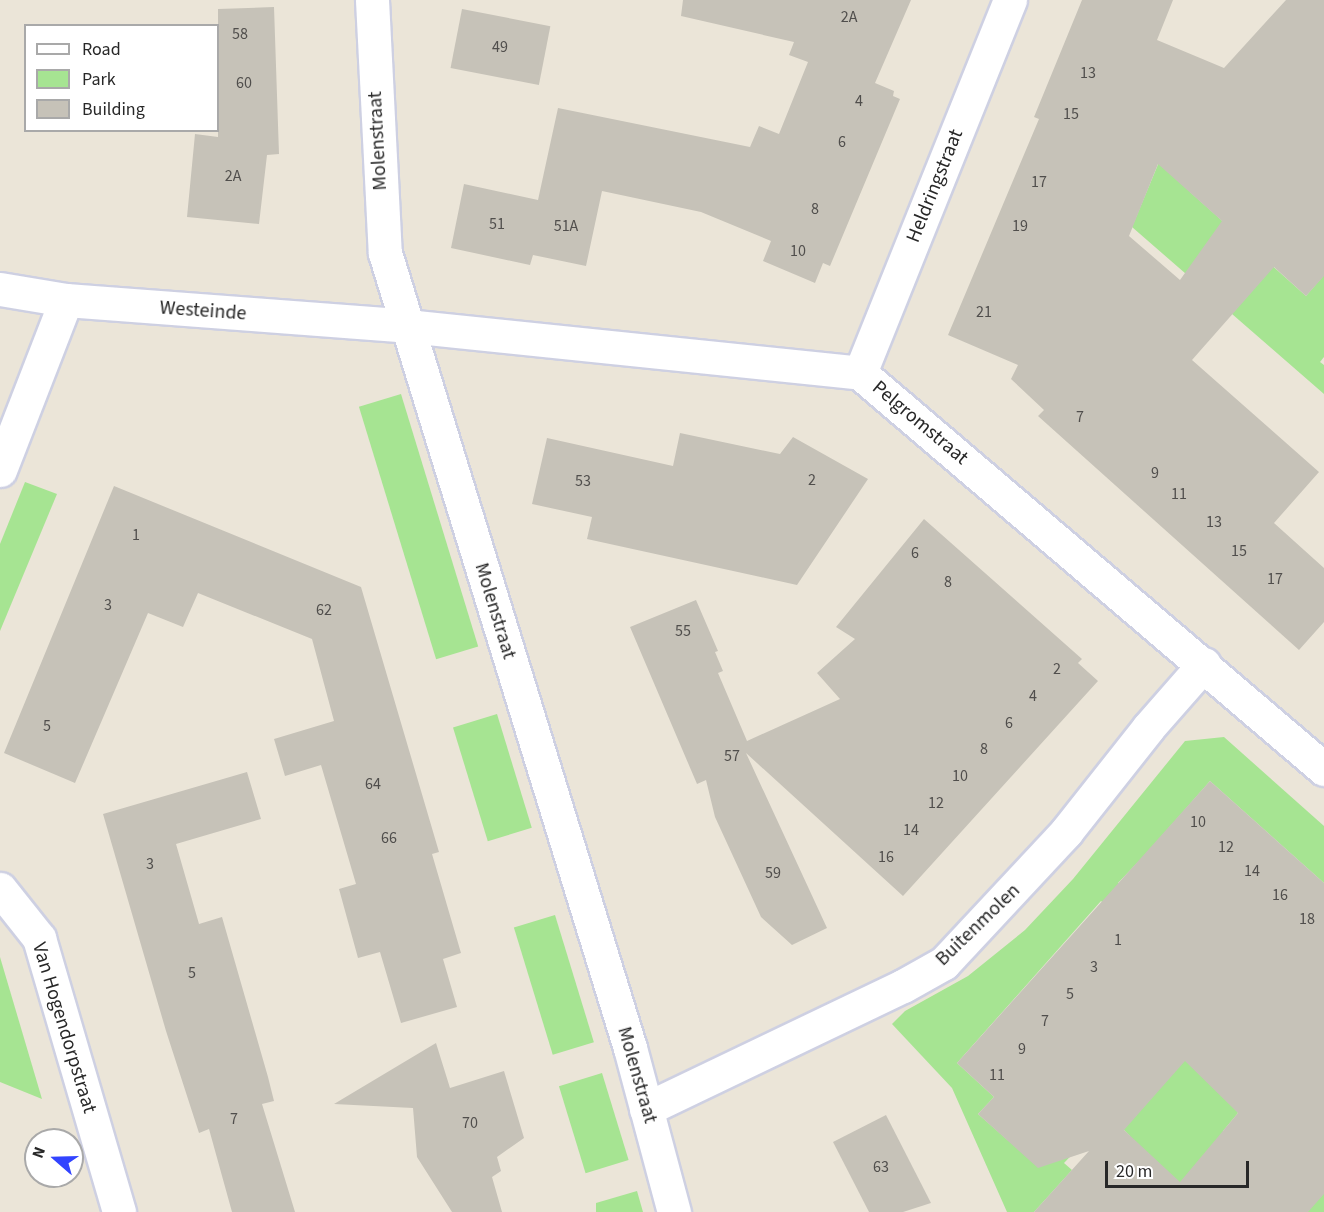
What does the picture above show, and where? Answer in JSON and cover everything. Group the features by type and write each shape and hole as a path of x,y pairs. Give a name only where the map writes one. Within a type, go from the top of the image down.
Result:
{"street":[{"name":"Molenstraat","path":"372,0 385,253 646,1109 674,1212"},
{"name":"Heldringstraat","path":"860,373 1011,0"},
{"name":"Westeinde","path":"0,289 66,300 408,326"},
{"path":"0,470 66,300"},
{"name":"Pelgromstraat","path":"408,326 860,373 1204,664 1324,769"},
{"name":"Buitenmolen","path":"646,1109 903,986 944,963 1066,832 1148,728 1204,664"},
{"name":"Van Hogendorpstraat","path":"0,889 39,938 119,1212"}],"green space":[{"path":"1194,78 1190,192 1306,296 1324,275 1324,357 1320,362 1324,365 1324,394 1132,227"},
{"path":"401,394 478,646 436,659 359,407"},
{"path":"25,482 57,494 0,631 0,544"},
{"path":"497,714 532,828 488,841 453,727"},
{"path":"1224,737 1324,826 1324,883 1210,781 1159,839 1152,874 1138,862 1118,883 1146,909 1238,1113 1223,1131 1250,1155 1324,1165 1324,1212 1214,1212 1105,1154 1088,1138 1064,1163 1072,1170 1034,1212 1007,1212 952,1088 892,1024 905,1011 968,976 1025,930 1073,879 1185,741","holes":["1101,901 1132,928 1011,1143 978,1114 994,1097 957,1063","1110,1116 1130,1136 1091,1136"]},
{"path":"555,915 594,1042 553,1055 514,928"},
{"path":"0,957 42,1099 0,1082"},
{"path":"602,1073 629,1160 586,1173 559,1086"},
{"path":"637,1191 643,1212 596,1212 596,1203"}],"building":[{"path":"683,0 911,0 875,83 894,91 893,96 900,99 830,266 823,263 815,283 763,261 771,241 701,212 602,191 586,266 533,255 530,265 451,248 464,184 538,200 558,108 750,147 759,126 779,134 808,62 789,55 794,42 681,16"},
{"path":"1082,0 1173,0 1157,40 1224,68 1286,0 1324,0 1324,276 1306,296 1274,267 1192,360 1319,472 1274,523 1324,568 1324,622 1299,650 1038,416 1044,410 1011,379 1018,365 948,335 1039,119 1034,117","holes":["1158,164 1222,221 1180,280 1129,236"]},
{"path":"274,7 279,154 267,155 259,224 187,217 195,134 218,137 219,132 218,9"},
{"path":"462,9 550,26 539,85 451,68"},
{"path":"680,433 780,454 793,437 868,479 797,585 587,539 592,517 532,504 547,438 673,466"},
{"path":"114,486 361,587 439,852 432,854 461,953 443,959 457,1007 401,1023 380,952 358,958 339,889 356,884 321,765 285,776 274,739 334,721 312,639 198,593 183,627 148,613 75,783 4,753"},
{"path":"924,519 1082,659 1078,663 1098,681 903,896 746,753 827,928 792,945 761,917 715,817 706,780 697,784 630,627 696,600 718,651 715,652 723,671 718,673 747,741 840,699 817,673 855,639 836,627"},
{"path":"247,772 261,819 176,844 199,924 222,917 274,1101 262,1104 295,1212 232,1212 209,1129 199,1133 166,1031 103,814"},
{"path":"1210,781 1324,883 1324,1194 1308,1212 1034,1212 1089,1151 1038,1168 978,1114 994,1097 957,1063","holes":["1185,1061 1238,1113 1180,1182 1124,1130"]},
{"path":"436,1043 450,1088 504,1071 524,1138 497,1157 501,1171 492,1177 502,1212 452,1212 417,1157 413,1108 334,1104"},
{"path":"886,1115 931,1203 903,1212 869,1212 833,1142"}]}
